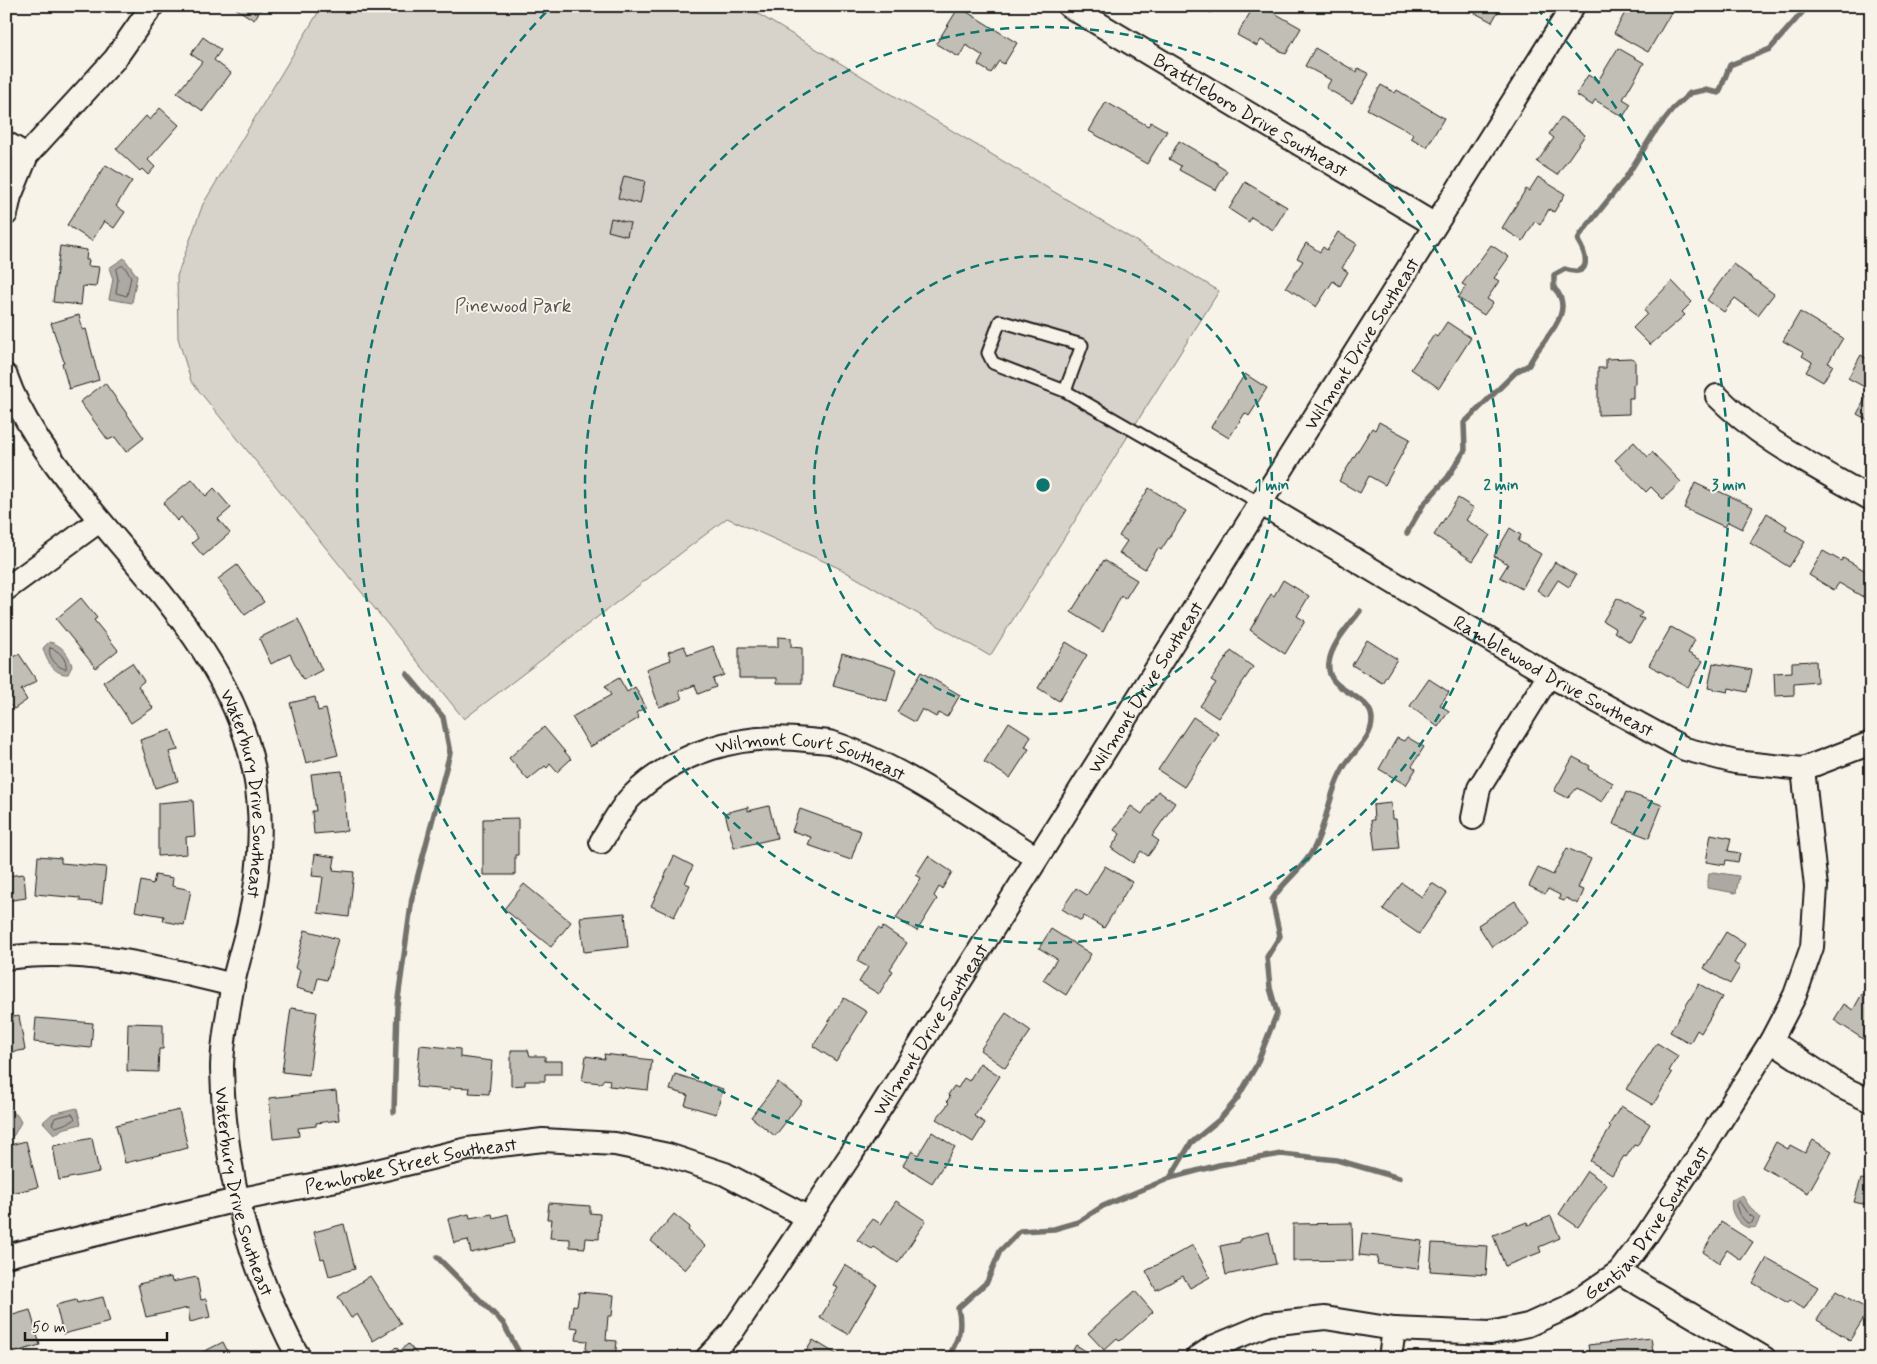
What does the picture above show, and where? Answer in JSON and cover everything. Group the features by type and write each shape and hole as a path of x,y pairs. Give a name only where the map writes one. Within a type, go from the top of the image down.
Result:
{"street":[{"path":"6,214 10,196 28,155 115,58 152,6"},
{"name":"Brattleboro Drive Southeast","path":"1069,6 1435,225"},
{"name":"Wilmont Drive Southeast","path":"707,1358 732,1332 793,1243 807,1217 852,1153 1573,6"},
{"path":"6,142 28,155"},
{"name":"Waterbury Drive Southeast","path":"6,376 16,401 40,444 99,521 176,614 225,687 244,735 254,769 259,815 259,855 248,924 233,985 222,1067 226,1128 237,1200 264,1287 300,1358"},
{"path":"1717,396 1738,417 1871,499"},
{"name":"Ramblewood Drive Southeast","path":"1260,503 1550,675 1685,749 1735,762 1803,769 1871,743"},
{"path":"6,589 99,521"},
{"path":"1473,818 1479,788 1550,675"},
{"name":"Wilmont Court Southeast","path":"601,842 630,799 669,766 727,742 783,737 832,743 872,760 913,782 1037,858"},
{"name":"Gentian Drive Southeast","path":"1197,1358 1213,1347 1268,1324 1325,1318 1394,1329 1490,1333 1528,1325 1568,1307 1619,1272 1646,1236 1771,1040 1795,995 1812,947 1816,887 1803,769"},
{"path":"6,958 39,953 138,962 233,985"},
{"path":"1771,1040 1841,1087 1871,1101"},
{"name":"Pembroke Street Southeast","path":"6,1256 237,1200 356,1176 468,1149 543,1140 615,1144 668,1155 725,1174 807,1217"},
{"path":"1619,1272 1764,1358"},
{"path":"1390,1358 1394,1329"}],"lane":[{"path":"1065,391 1082,345 1000,321 988,353 993,363 1065,391 1260,503"}],"green space":[{"name":"Pinewood Park","path":"322,6 745,6 1219,291 990,656 841,569 727,518 464,719 191,381 178,338 177,276 203,204"}],"water":[{"path":"124,258 137,276 132,303 109,299 113,279 109,268"},
{"path":"49,642 61,647 69,657 72,666 68,674 63,674 51,666 43,648"},
{"path":"1713,872 1739,876 1736,893 1707,888 1709,874"},
{"path":"77,1108 81,1124 62,1129 55,1135 43,1122 52,1114"},
{"path":"10,1110 17,1115 21,1122 11,1137 6,1136 6,1111"},
{"path":"1742,1195 1751,1209 1760,1217 1756,1227 1746,1227 1734,1216 1731,1205 1732,1200"}],"building":[{"path":"232,6 263,6 254,20"},
{"path":"1199,6 1215,6 1211,13"},
{"path":"1254,6 1262,6 1301,28 1286,54 1261,40 1257,46 1237,35"},
{"path":"1462,6 1501,6 1492,22"},
{"path":"1637,6 1675,6 1648,52 1614,33 1628,7 1634,10"},
{"path":"959,7 1017,43 1004,64 999,61 991,73 978,65 983,56 966,45 959,57 936,44"},
{"path":"203,37 221,50 214,60 231,73 203,111 177,93 202,62 191,54"},
{"path":"1315,48 1357,72 1358,68 1369,74 1352,103 1326,88 1331,80 1305,66"},
{"path":"1618,48 1644,63 1623,99 1631,104 1623,117 1595,100 1592,105 1576,95 1588,75 1598,81"},
{"path":"1381,85 1395,93 1397,90 1444,118 1427,147 1411,138 1413,134 1367,109"},
{"path":"1106,102 1148,126 1151,122 1167,131 1147,164 1089,131"},
{"path":"160,108 179,125 148,160 155,167 148,175 142,169 140,171 116,149 146,116 150,120"},
{"path":"1561,117 1585,135 1557,175 1537,162 1554,138 1549,134"},
{"path":"1179,141 1227,171 1216,190 1179,170 1181,166 1169,159"},
{"path":"106,165 132,181 116,206 125,212 114,228 104,221 92,241 67,225"},
{"path":"624,176 645,181 640,204 618,198"},
{"path":"1538,177 1565,194 1554,212 1549,209 1540,225 1535,221 1523,241 1502,228 1526,189 1529,191"},
{"path":"1245,182 1287,207 1273,230 1251,217 1249,222 1229,209"},
{"path":"611,218 630,223 627,236 608,231"},
{"path":"1338,232 1357,244 1342,268 1348,272 1340,286 1333,281 1316,307 1286,287 1303,261 1297,258 1306,243 1320,252 1323,247 1327,250"},
{"path":"1491,245 1509,257 1494,278 1499,281 1487,299 1493,303 1484,315 1458,298 1466,286 1462,284"},
{"path":"60,246 87,250 86,260 89,260 88,266 99,267 96,287 83,286 81,305 53,302"},
{"path":"1733,264 1774,294 1758,315 1735,298 1724,312 1707,300"},
{"path":"1672,281 1692,302 1682,312 1685,315 1650,345 1633,328 1647,314 1644,310"},
{"path":"1800,312 1843,338 1828,363 1833,365 1823,382 1806,372 1812,362 1802,356 1804,353 1783,341"},
{"path":"79,315 83,330 86,329 99,380 69,389 62,363 64,362 51,323"},
{"path":"1447,322 1471,338 1439,388 1411,369 1434,335 1437,337"},
{"path":"1861,355 1871,361 1871,422 1857,414 1870,390 1848,378"},
{"path":"1631,358 1635,360 1635,384 1633,385 1633,398 1629,398 1629,414 1598,415 1598,368 1606,368 1606,359"},
{"path":"1245,374 1267,388 1249,416 1245,413 1229,438 1211,427"},
{"path":"105,383 144,438 126,452 115,437 108,440 80,402"},
{"path":"1379,422 1410,439 1385,485 1369,476 1360,493 1339,481 1372,428 1375,430"},
{"path":"1634,442 1648,457 1652,452 1681,482 1663,499 1651,487 1646,492 1615,460"},
{"path":"192,479 206,496 214,488 231,508 218,519 230,533 203,556 192,543 198,538 181,517 177,521 163,503"},
{"path":"1695,483 1714,492 1716,490 1753,507 1742,529 1728,522 1725,527 1684,508"},
{"path":"1149,488 1186,511 1161,550 1158,548 1145,569 1119,553 1127,541 1119,536"},
{"path":"1458,498 1474,508 1466,520 1490,535 1473,561 1434,535"},
{"path":"1767,513 1787,526 1785,530 1805,542 1789,567 1750,543"},
{"path":"1510,528 1521,535 1518,541 1541,554 1522,589 1500,577 1508,564 1494,556"},
{"path":"1823,551 1841,561 1843,558 1871,574 1871,584 1863,597 1839,583 1834,590 1809,575"},
{"path":"1104,560 1137,580 1125,599 1121,596 1103,632 1071,612"},
{"path":"1555,562 1576,575 1569,587 1558,580 1547,597 1537,590"},
{"path":"237,565 264,602 245,615 218,579"},
{"path":"1283,580 1309,596 1297,616 1305,621 1285,654 1250,630 1271,594 1274,596"},
{"path":"81,598 97,618 94,620 118,650 96,668 56,619"},
{"path":"1617,598 1642,613 1639,617 1644,619 1630,642 1614,632 1616,629 1603,621"},
{"path":"298,619 322,670 303,680 290,654 271,664 259,638"},
{"path":"1671,627 1695,640 1688,653 1703,661 1688,687 1649,665"},
{"path":"778,637 791,638 791,647 802,648 802,683 777,683 777,678 739,678 739,647 778,647"},
{"path":"1367,640 1397,659 1382,683 1352,665"},
{"path":"1066,642 1087,655 1059,701 1038,688"},
{"path":"684,646 688,655 713,646 724,675 713,679 716,687 698,694 695,685 679,691 682,699 659,707 646,669 671,660 668,652"},
{"path":"1231,651 1253,667 1218,718 1200,706 1216,683 1211,680"},
{"path":"842,653 896,669 887,701 833,686"},
{"path":"19,654 37,681 21,690 27,700 14,709 6,701 6,662"},
{"path":"1816,661 1817,682 1794,684 1794,695 1775,696 1774,673 1792,672 1792,662"},
{"path":"132,663 144,681 138,686 153,708 131,723 103,682"},
{"path":"1713,663 1752,670 1747,692 1729,688 1728,692 1708,688"},
{"path":"921,672 960,695 947,717 939,713 936,717 922,709 915,722 897,712"},
{"path":"619,678 627,692 635,687 646,707 636,713 639,718 590,747 572,717 611,695 605,686"},
{"path":"1429,679 1449,692 1440,705 1449,711 1438,727 1410,706"},
{"path":"315,697 318,711 326,709 338,755 306,763 290,703"},
{"path":"1193,717 1219,734 1184,787 1158,770"},
{"path":"1009,722 1031,736 1025,747 1029,749 1010,778 984,762"},
{"path":"544,727 571,759 557,772 550,764 528,780 509,758"},
{"path":"171,730 178,750 169,752 178,781 155,788 140,740"},
{"path":"1407,737 1424,747 1412,766 1416,769 1406,785 1379,769 1397,738 1404,741"},
{"path":"1573,757 1590,766 1588,769 1613,783 1602,802 1577,788 1568,798 1554,791"},
{"path":"342,771 347,831 314,834 312,811 316,811 311,774"},
{"path":"1158,791 1175,803 1152,836 1159,841 1148,856 1141,851 1133,863 1111,848 1120,834 1114,830 1131,806 1142,814"},
{"path":"1626,792 1662,805 1649,838 1613,824"},
{"path":"193,800 195,836 186,837 187,854 158,856 158,803"},
{"path":"1391,803 1392,819 1396,819 1399,848 1375,850 1371,820 1374,820 1373,805"},
{"path":"769,806 777,838 734,848 725,813 748,807 748,811"},
{"path":"800,809 861,831 851,860 808,845 811,837 792,831"},
{"path":"518,818 518,855 515,855 515,875 483,875 483,819"},
{"path":"1711,834 1731,838 1728,851 1740,853 1738,862 1726,860 1725,865 1706,862"},
{"path":"1567,848 1591,859 1578,888 1584,890 1578,904 1566,898 1564,901 1559,899 1560,895 1548,889 1545,894 1529,886 1538,868 1553,875"},
{"path":"315,854 335,857 333,870 354,872 349,917 318,913 323,877 312,876"},
{"path":"38,856 61,858 61,863 106,867 102,903 80,901 80,898 35,894"},
{"path":"674,856 693,866 685,883 690,885 674,917 651,906"},
{"path":"928,856 952,872 942,889 939,887 934,896 937,899 917,931 896,918 921,878 916,875"},
{"path":"1105,866 1132,882 1104,928 1084,916 1081,921 1062,909 1076,888 1087,895"},
{"path":"24,874 26,898 6,901 6,876"},
{"path":"155,875 173,878 172,886 191,890 184,925 163,921 164,916 135,911 141,881 153,884"},
{"path":"1402,883 1422,897 1432,883 1447,893 1419,934 1383,909"},
{"path":"524,884 571,922 551,947 504,909"},
{"path":"1515,901 1529,922 1492,947 1478,925"},
{"path":"625,913 628,947 584,952 580,917"},
{"path":"883,927 907,943 890,969 893,971 879,994 859,982 868,967 857,961 878,928 881,930"},
{"path":"1051,929 1091,954 1066,995 1043,980 1057,959 1039,948"},
{"path":"305,930 338,939 327,980 318,978 314,993 296,988 300,970 295,968"},
{"path":"1726,932 1745,944 1734,963 1740,967 1730,984 1704,968"},
{"path":"1699,984 1722,997 1701,1033 1697,1030 1690,1043 1670,1032"},
{"path":"1862,994 1871,999 1871,1026 1863,1039 1834,1020 1844,1004 1853,1010"},
{"path":"844,998 867,1012 836,1061 813,1046"},
{"path":"291,1008 317,1012 309,1075 282,1072"},
{"path":"1006,1013 1031,1031 1005,1068 980,1050"},
{"path":"19,1016 25,1050 6,1053 6,1018"},
{"path":"36,1018 93,1023 91,1048 34,1042"},
{"path":"128,1023 163,1024 163,1049 159,1049 158,1072 127,1071"},
{"path":"1657,1043 1678,1056 1669,1071 1672,1073 1653,1105 1626,1089"},
{"path":"420,1045 460,1049 460,1057 492,1061 489,1094 469,1093 470,1088 450,1087 450,1090 416,1087"},
{"path":"511,1050 528,1050 530,1056 545,1056 545,1061 562,1061 562,1074 545,1074 545,1081 525,1081 525,1085 511,1086"},
{"path":"604,1054 652,1060 648,1090 609,1086 610,1080 604,1079 601,1083 582,1081 586,1056 605,1059"},
{"path":"980,1063 1000,1076 974,1116 985,1123 973,1142 936,1119 949,1103 947,1101 950,1097 948,1095 954,1086 958,1088 964,1078 969,1081"},
{"path":"675,1074 723,1089 716,1114 685,1105 688,1095 670,1090"},
{"path":"778,1082 802,1101 775,1136 751,1117"},
{"path":"336,1091 339,1120 298,1128 299,1136 273,1139 269,1098"},
{"path":"1621,1106 1650,1124 1637,1146 1634,1145 1626,1157 1624,1156 1612,1175 1590,1161 1611,1127 1609,1125"},
{"path":"179,1110 188,1148 125,1163 116,1125"},
{"path":"932,1132 955,1147 932,1183 903,1165 912,1151 918,1155"},
{"path":"92,1138 99,1172 59,1180 53,1146"},
{"path":"1813,1140 1832,1151 1808,1193 1762,1167 1776,1142 1788,1149 1790,1145 1805,1153"},
{"path":"26,1141 38,1187 12,1193 6,1172 6,1146"},
{"path":"1587,1171 1607,1185 1578,1227 1559,1214"},
{"path":"1861,1179 1871,1181 1871,1206 1854,1202"},
{"path":"896,1201 926,1221 898,1263 874,1247 872,1249 857,1240 873,1219 881,1224"},
{"path":"549,1203 590,1206 590,1213 600,1214 599,1239 586,1238 585,1248 570,1247 570,1239 550,1238 552,1219 547,1219"},
{"path":"469,1214 470,1218 492,1214 493,1218 508,1214 514,1243 471,1253 468,1240 454,1243 448,1219"},
{"path":"674,1214 690,1227 688,1230 705,1246 685,1270 651,1241"},
{"path":"1551,1216 1560,1238 1539,1247 1541,1252 1505,1266 1493,1235 1527,1222 1528,1225"},
{"path":"1721,1222 1753,1242 1741,1260 1727,1250 1719,1263 1703,1252"},
{"path":"1352,1223 1353,1260 1293,1261 1293,1224"},
{"path":"344,1224 355,1269 329,1276 324,1258 321,1259 314,1232"},
{"path":"1269,1232 1276,1264 1226,1275 1220,1246 1240,1242 1240,1239"},
{"path":"1362,1233 1422,1241 1418,1269 1377,1264 1378,1257 1359,1255"},
{"path":"1432,1243 1488,1246 1486,1275 1430,1271"},
{"path":"1193,1245 1210,1277 1190,1288 1183,1276 1156,1290 1146,1271"},
{"path":"1767,1258 1818,1287 1804,1309 1790,1300 1788,1303 1753,1283"},
{"path":"845,1265 877,1285 848,1334 820,1318 838,1288 833,1285"},
{"path":"370,1276 401,1324 373,1341 357,1314 351,1318 338,1297"},
{"path":"171,1277 172,1282 197,1277 201,1300 206,1299 210,1317 190,1322 188,1308 146,1317 138,1284"},
{"path":"1135,1291 1153,1312 1120,1341 1117,1338 1104,1350 1088,1333"},
{"path":"1836,1291 1869,1310 1850,1340 1817,1320"},
{"path":"579,1292 614,1295 612,1316 608,1316 606,1340 617,1341 615,1358 585,1356 587,1341 576,1340 578,1328 570,1327 573,1305 577,1306"},
{"path":"103,1297 110,1322 63,1334 56,1305 76,1300 77,1303"},
{"path":"30,1310 40,1345 6,1355 6,1317"},
{"path":"1651,1338 1654,1358 1590,1358 1588,1345"},
{"path":"813,1340 838,1355 836,1358 802,1358"},
{"path":"223,1342 231,1358 201,1358 199,1354"},
{"path":"408,1344 418,1355 415,1358 384,1358 396,1347 400,1351"},
{"path":"1076,1345 1097,1358 1068,1358"}],"waterway":[{"path":"1407,533 1423,505 1448,477 1465,450 1464,423 1517,371 1529,365 1555,327 1562,307 1561,298 1554,288 1554,275 1565,269 1579,271 1583,268 1585,259 1578,241 1580,235 1625,179 1653,134 1673,109 1690,93 1705,90 1719,93 1730,65 1770,49 1808,6"},
{"path":"1170,1178 1191,1143 1220,1119 1237,1099 1256,1066 1277,1013 1270,988 1267,957 1280,936 1272,900 1309,857 1318,840 1340,775 1345,765 1366,738 1371,727 1370,711 1365,704 1334,681 1330,673 1329,663 1333,649 1360,611"},
{"path":"394,1112 397,1006 412,898 450,753 443,717 407,674"},
{"path":"948,1358 959,1334 958,1308 987,1282 1000,1251 1020,1231 1054,1229 1078,1222 1103,1206 1170,1178 1219,1165 1281,1154 1337,1160 1399,1178"},
{"path":"437,1257 503,1323 522,1358"}]}
